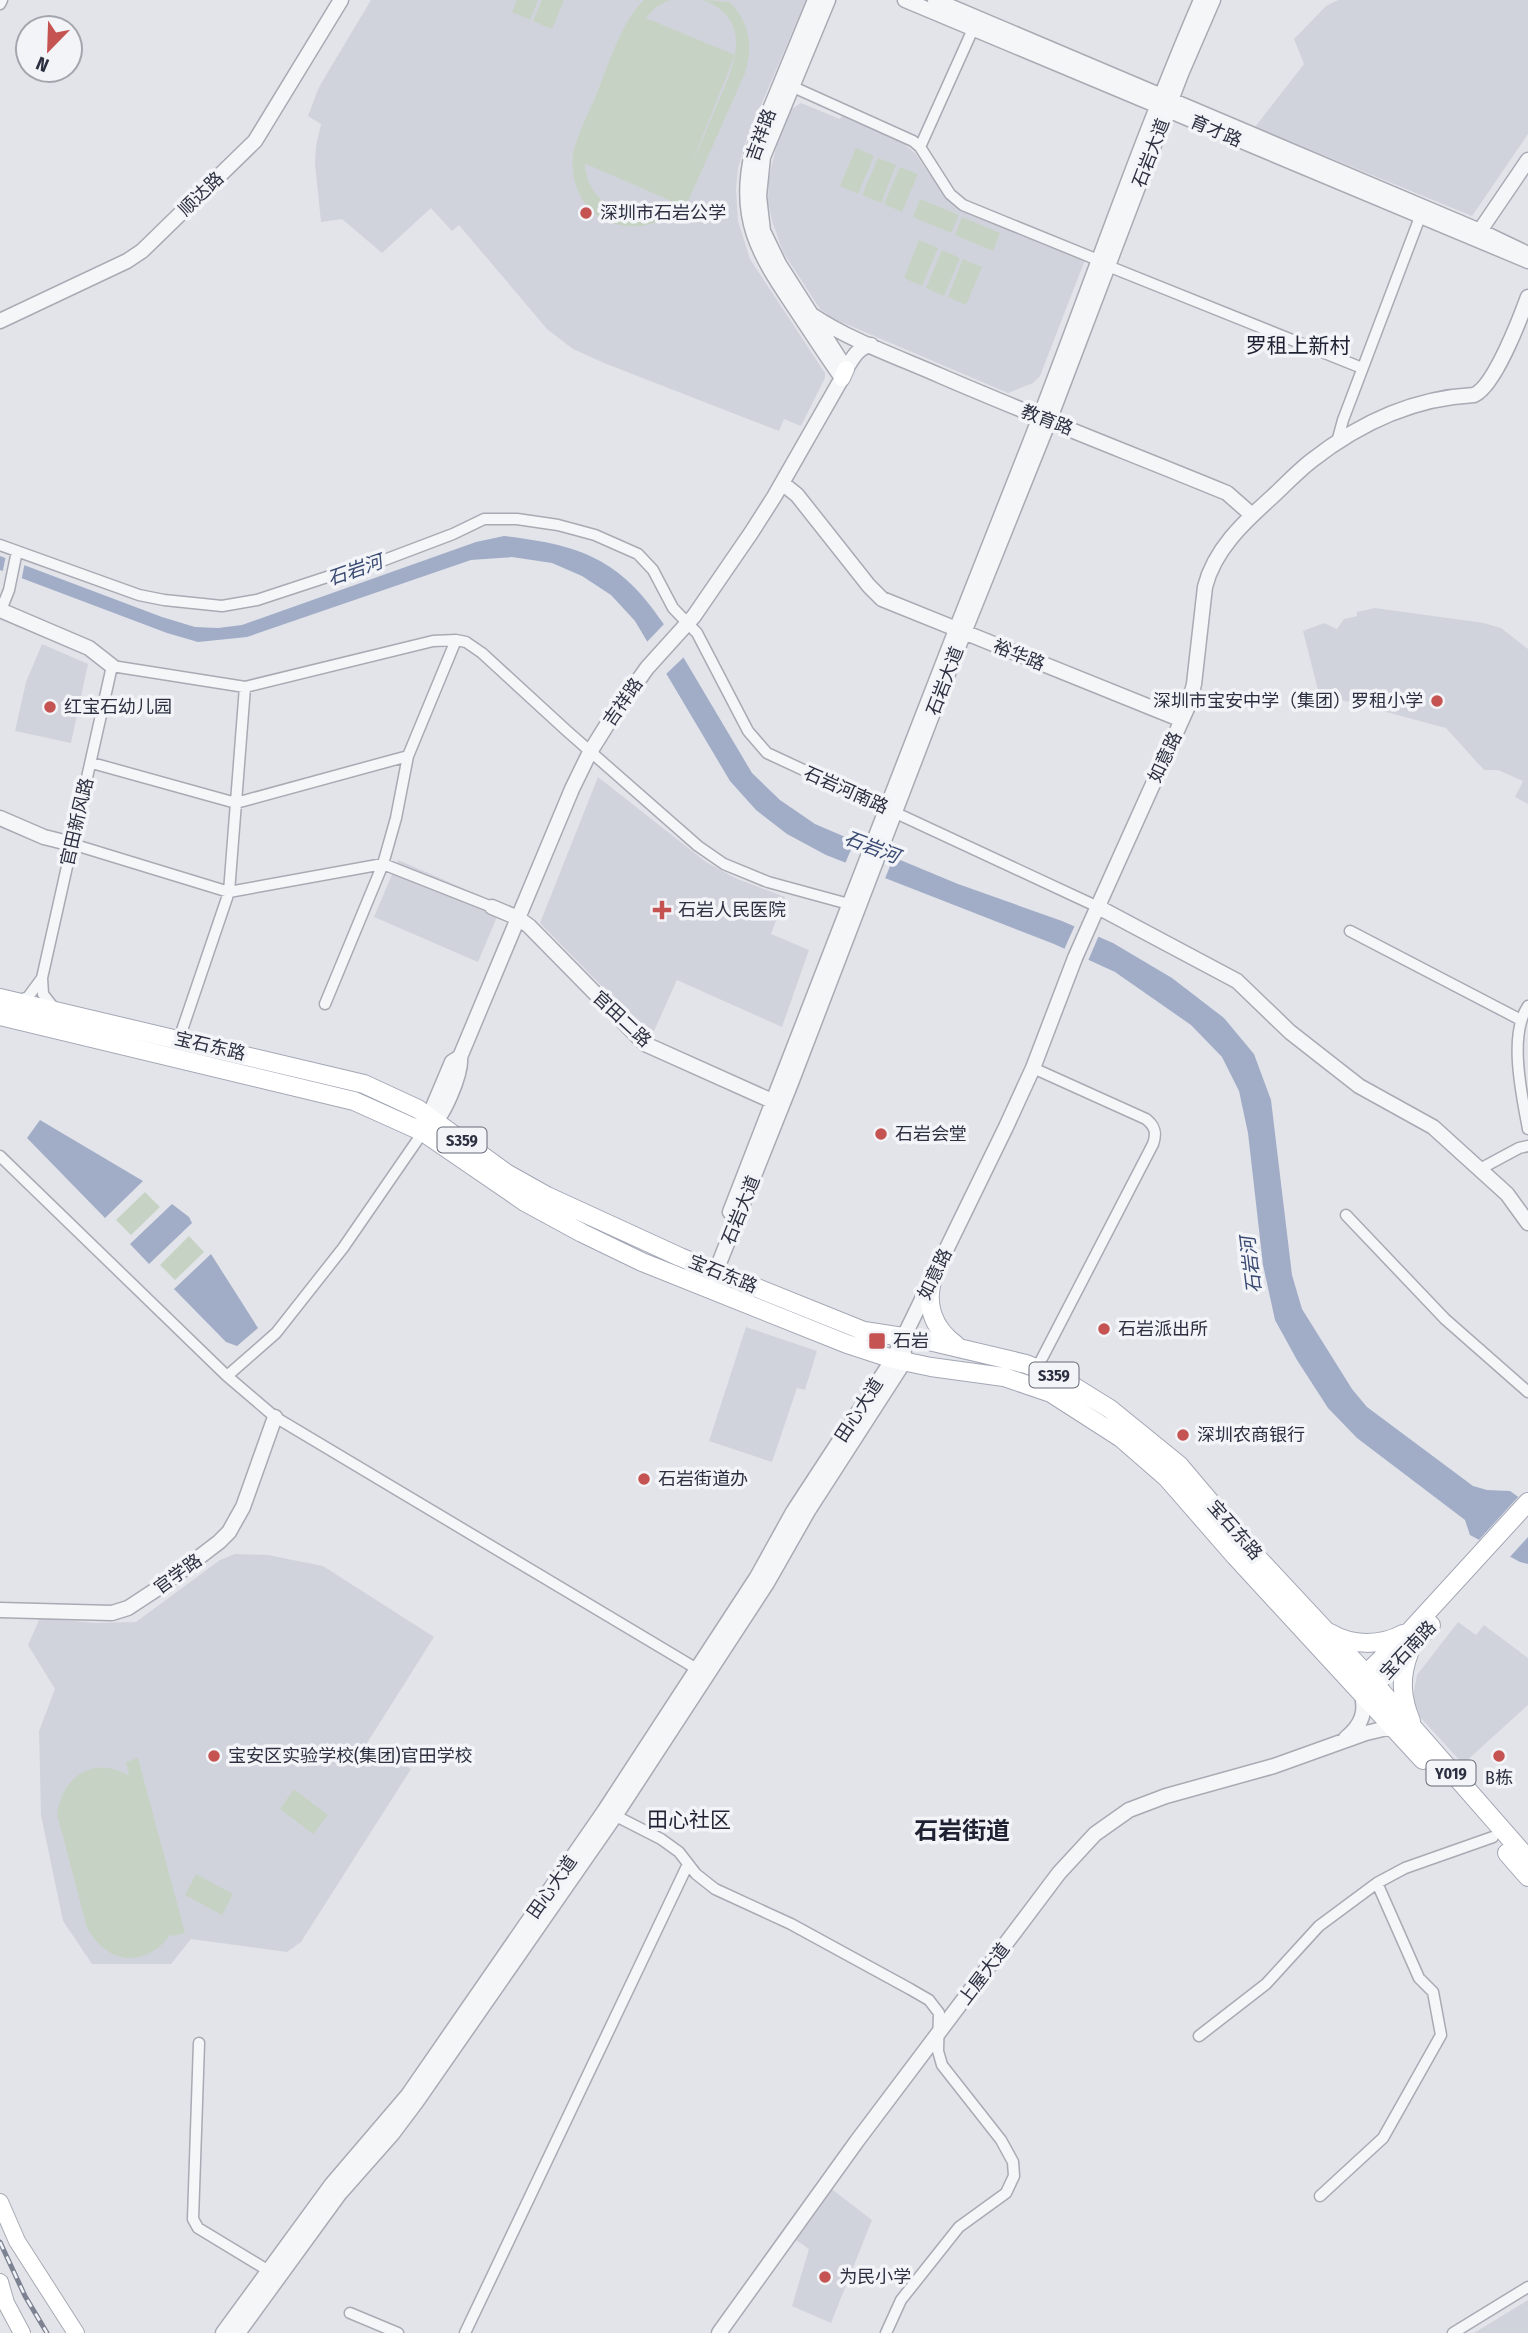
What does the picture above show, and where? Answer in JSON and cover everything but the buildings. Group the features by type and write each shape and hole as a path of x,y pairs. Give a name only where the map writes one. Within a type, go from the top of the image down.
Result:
{"main road":[{"name":"宝石东路","path":"7,1000 344,1077 384,1091 547,1196 711,1270 864,1331 1008,1358 1068,1382 1110,1409 1179,1465 1256,1556 1326,1630 1367,1683"},
{"name":"宝石东路","path":"0,1016 336,1095 430,1123 498,1185 612,1248 855,1347 899,1360 1020,1381 1051,1393 1111,1431 1167,1478 1235,1556 1367,1683"},
{"path":"934,1275 930,1291 932,1316 947,1339 962,1348"},
{"name":"S359","path":"1482,1561 1528,1502"},
{"name":"S359","path":"1482,1561 1528,1520"},
{"name":"宝石南路","path":"1367,1683 1482,1561"},
{"name":"S359","path":"1326,1630 1345,1640 1368,1643 1411,1638"},
{"path":"1411,1638 1402,1675 1403,1695 1418,1737"},
{"name":"Y019","path":"1367,1683 1396,1730 1528,1877"},
{"name":"Y019","path":"1367,1683 1528,1859"},
{"path":"0,2202 17,2241 76,2333"},
{"path":"0,2282 6,2303 22,2333"}],"street":[{"name":"顺达路","path":"0,321 127,261 142,251 255,141 341,0"},
{"name":"吉祥路","path":"815,0 752,153 746,192 752,231 766,266 844,374"},
{"name":"吉祥路","path":"828,0 763,157 760,174 760,215 770,248 844,374"},
{"name":"育才路","path":"905,0 972,29 1164,103 1477,235 1528,261"},
{"name":"育才路","path":"935,0 1420,217 1522,249 1528,254"},
{"name":"石岩大道","path":"711,1270 1044,419 1201,0"},
{"name":"石岩大道","path":"1164,103 1213,0"},
{"path":"919,147 972,29"},
{"path":"791,86 904,136 919,147 950,194 963,205 1362,368"},
{"path":"1477,235 1528,160"},
{"path":"1337,442 1362,368 1420,217"},
{"name":"如意路","path":"904,1337 1033,1068 1075,958 1182,720 1192,694 1208,574 1224,547 1252,514 1310,461 1337,442 1411,406 1481,392 1492,377 1528,297"},
{"name":"教育路","path":"811,315 828,326 871,345 1227,493 1252,514"},
{"path":"844,374 858,352 866,345 871,345"},
{"name":"吉祥路","path":"430,1123 461,1067 460,1057 590,752 610,720 653,662 688,623 744,544 844,374"},
{"name":"裕华路","path":"782,483 797,495 875,593 893,605 1182,720"},
{"name":"石岩河南路","path":"0,545 17,554 146,597 222,606 257,600 333,575 358,570 453,534 484,519 517,519 558,525 625,547 646,562 676,612 699,636 748,731 760,748 775,758 1098,907"},
{"path":"17,554 11,582 0,610 89,648 112,666 245,687 433,641 466,642 482,653 698,846 724,864 753,877 853,905"},
{"path":"325,1004 383,864 396,818 408,756 456,640"},
{"name":"官田新风路","path":"42,978 112,666"},
{"path":"179,1039 229,891 245,687"},
{"path":"92,763 236,803 408,756"},
{"path":"0,818 44,837 229,891 383,864 492,907"},
{"name":"石岩大道","path":"709,1289 711,1270 772,1101 853,905"},
{"name":"官田二路","path":"492,907 529,926 645,1044 772,1101"},
{"path":"1098,907 1237,981 1290,1032 1359,1086 1433,1126 1507,1194 1528,1223"},
{"path":"1350,931 1521,1020"},
{"path":"7,1000 28,997 42,978"},
{"path":"42,978 46,1001 61,1012"},
{"path":"1528,1006 1521,1020 1518,1057 1528,1129"},
{"path":"1033,1068 1146,1119 1156,1133 1153,1144 1037,1368"},
{"path":"226,1376 276,1333 343,1248 430,1123"},
{"path":"1479,1169 1501,1156 1528,1146"},
{"path":"0,1156 226,1376 275,1417 697,1669"},
{"path":"1346,1214 1446,1319 1528,1392"},
{"name":"田心大道","path":"238,2333 340,2193 393,2133 417,2101 767,1583 899,1360 904,1337"},
{"name":"田心大道","path":"223,2333 332,2184 408,2095 610,1813 697,1669 757,1577 793,1512 899,1360"},
{"name":"官学路","path":"0,1610 112,1614 128,1608 160,1587 219,1542 235,1522 275,1417"},
{"path":"1342,1741 1361,1722 1367,1683"},
{"name":"上屋大道","path":"719,2333 857,2141 1075,1853 1114,1819 1157,1799 1274,1766 1387,1728 1396,1730"},
{"path":"610,1813 662,1839 679,1852 715,1889 791,1924 929,2000 939,2013 938,2052 942,2065 1001,2140 1013,2162 1014,2176 1006,2193 960,2227 901,2300 886,2333"},
{"path":"1199,2036 1266,1984 1318,1926 1377,1883 1405,1868 1493,1837"},
{"path":"465,2333 688,1864"},
{"path":"1320,2196 1383,2138 1441,2035 1433,1992 1419,1978 1377,1883"},
{"path":"199,2043 192,2219 198,2228 269,2271"},
{"path":"1453,2333 1528,2287"},
{"path":"350,2313 398,2333"}],"shaded area":[{"name":"深圳市石岩公学","path":"371,0 806,0 747,138 738,168 736,189 738,221 750,259 825,373 801,426 784,419 779,431 573,349 547,329 459,225 452,231 431,208 382,253 342,219 321,222 315,164 321,124 308,116 319,87"},
{"path":"1338,0 1528,0 1528,134 1472,216 1255,127 1304,64 1294,39 1326,6"},
{"name":"深圳市石岩公学","path":"801,103 840,119 842,116 902,142 915,153 946,198 961,209 1085,260 1040,376 1033,383 1008,393 832,318 820,309 783,252 768,201 769,178 776,148 790,110"},
{"name":"深圳市宝安中学（集团）罗租小学","path":"1375,608 1484,623 1501,628 1528,649 1528,804 1515,797 1523,781 1498,770 1484,770 1446,728 1319,694 1303,631 1324,623 1337,629 1344,619 1357,616 1357,612"},
{"name":"红宝石幼儿园","path":"42,644 88,664 71,743 15,731 26,682"},
{"name":"石岩人民医院","path":"598,777 706,862 735,878 785,897 771,934 809,950 782,1027 677,980 654,1031 631,1016 540,923"},
{"path":"398,860 502,905 478,962 374,917"},
{"path":"746,1327 817,1351 805,1390 797,1388 772,1462 709,1441"},
{"name":"宝安区实验学校(集团)官田学校","path":"235,1554 268,1555 323,1566 434,1637 367,1743 411,1769 301,1942 287,1952 191,1939 171,1964 92,1964 63,1921 41,1815 39,1731 55,1689 28,1645 40,1618 96,1623 136,1622 220,1560"},
{"path":"1458,1622 1476,1635 1484,1625 1528,1658 1528,1705 1463,1764 1420,1717 1413,1696 1417,1675"},
{"name":"为民小学","path":"829,2187 872,2220 831,2323 792,2306 809,2249 793,2238"},
{"path":"1528,2300 1528,2333 1474,2333"}],"green space":[{"path":"517,0 538,0 530,20 512,12"},
{"path":"542,0 564,0 552,29 533,21"},
{"path":"644,0 670,0 656,7 646,18 735,55 735,33 730,20 719,9 703,0 730,2 742,18 749,44 745,73 689,199 674,213 657,222 638,226 620,225 603,219 589,208 578,192 572,163 580,131 615,47","holes":["734,57 729,76 693,160","586,164 671,201 658,210 644,214 617,210 595,193 588,180"]},
{"path":"856,148 874,156 858,194 840,186"},
{"path":"878,158 896,165 881,203 862,195"},
{"path":"900,167 918,174 902,212 884,204"},
{"path":"920,199 959,215 951,233 913,217"},
{"path":"962,217 1000,233 993,251 955,235"},
{"path":"919,240 938,248 922,286 904,278"},
{"path":"942,250 960,258 944,296 926,288"},
{"path":"963,259 982,267 966,305 948,297"},
{"path":"145,1192 160,1207 131,1235 116,1220"},
{"path":"189,1236 204,1252 175,1280 160,1265"},
{"path":"138,1758 185,1933 173,1936 171,1934 150,1953 127,1958 105,1949 87,1928 57,1814 65,1789 82,1773 104,1767 129,1776 126,1762"},
{"path":"294,1789 328,1815 313,1834 280,1809"},
{"path":"196,1874 233,1894 222,1915 185,1895"}],"water":[{"path":"504,536 576,550 596,558 630,583 663,623 752,773 780,800 815,824 958,884 1062,921 1113,943 1172,978 1224,1018 1254,1054 1271,1100 1292,1275 1302,1309 1352,1389 1367,1407 1473,1486 1510,1491 1528,1504 1528,1564 1470,1535 1465,1520 1357,1438 1328,1408 1297,1360 1275,1320 1263,1265 1248,1133 1239,1091 1222,1057 1191,1025 1115,972 1054,944 826,855 787,834 756,810 730,781 635,621 611,595 582,576 552,563 512,557 471,560 247,637 198,642 167,633 0,570 0,556 162,617 195,627 218,628 242,625 476,542"},
{"path":"40,1120 143,1181 105,1218 27,1138"},
{"path":"172,1204 189,1217 192,1223 149,1264 130,1244"},
{"path":"211,1254 258,1328 237,1346 226,1342 174,1289"}],"pier":[{"path":"6,555 25,562 21,582 2,575"},
{"path":"666,622 686,655 664,676 645,644"},
{"path":"856,838 895,854 884,881 844,866"},
{"path":"1076,923 1100,933 1087,963 1063,952"},
{"path":"1519,1496 1528,1503 1528,1537 1508,1559 1477,1542"}],"railway":[{"path":"0,2242 25,2296 47,2333"}],"place":[{"name":"深圳市石岩公学","path":"586,213"},
{"name":"深圳市宝安中学（集团）罗租小学","path":"1437,701"},
{"name":"红宝石幼儿园","path":"50,707"},
{"name":"石岩人民医院","path":"662,910"},
{"name":"石岩会堂","path":"881,1134"},
{"name":"石岩派出所","path":"1104,1329"},
{"name":"石岩","path":"877,1341"},
{"name":"深圳农商银行","path":"1183,1435"},
{"name":"石岩街道办","path":"644,1479"},
{"name":"宝安区实验学校(集团)官田学校","path":"214,1756"},
{"name":"B栋","path":"1499,1756"},
{"name":"为民小学","path":"825,2277"}],"district":[{"name":"罗租上新村","path":"1298,346"},
{"name":"田心社区","path":"689,1820"},
{"name":"石岩街道","path":"962,1831"}],"water label":[{"name":"石岩河","path":"355,570"},
{"name":"石岩河","path":"872,847"},
{"name":"石岩河","path":"1251,1265"}]}
